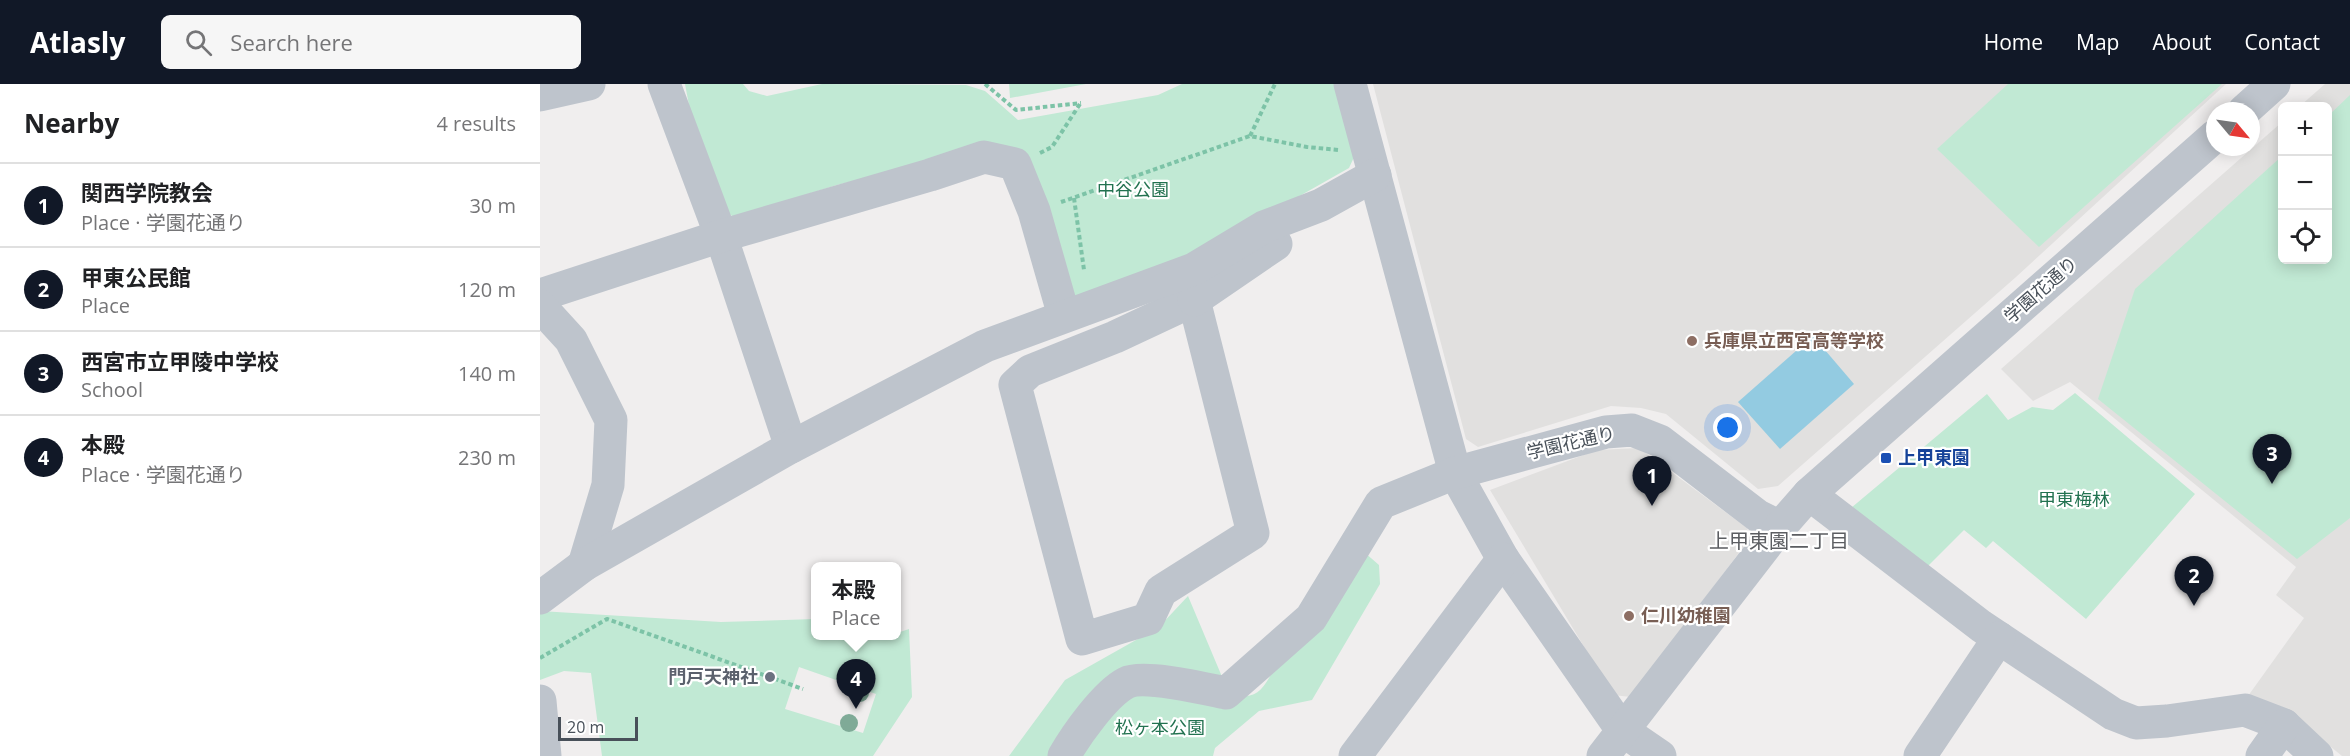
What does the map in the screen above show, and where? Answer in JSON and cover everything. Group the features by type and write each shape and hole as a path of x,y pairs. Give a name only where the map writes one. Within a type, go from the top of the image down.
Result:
{"street":[{"path":"540,95 589,84"},
{"path":"664,84 721,236 791,447"},
{"path":"1350,84 1455,473 1503,559 1613,743 1660,756"},
{"path":"2254,102 2274,84"},
{"name":"学園花通り","path":"1064,756 1098,707 1127,682 1167,681 1226,693 1311,618 1381,503 1455,473 1606,432 1632,430 1660,441 1758,516 1780,527 1809,494 2206,144"},
{"path":"540,295 721,236 984,157 1015,164 1077,311"},
{"path":"540,598 584,565 791,447 985,346 1194,269 1264,227 1320,206 1375,175"},
{"path":"1194,300 1253,533 1161,591 1148,619 1082,639 1015,385 1030,371 1115,337 1194,300 1290,234 1320,206"},
{"path":"540,306 571,340 611,420 608,486 584,565"},
{"path":"1809,494 1999,638 2113,714 2136,723 2168,722 2245,710 2284,725 2317,756"},
{"path":"1613,743 1780,527"},
{"path":"1355,756 1503,559"},
{"path":"1920,756 1999,638"},
{"path":"540,701 545,756"},
{"path":"2262,756 2284,725"}],"path":[{"path":"985,84 1016,110 1081,103 1052,147 1015,164"},
{"path":"1250,136 1275,84"},
{"path":"1034,211 1250,136 1307,147"},
{"path":"1074,198 1077,311"},
{"path":"540,658 606,619 803,689"}],"shaded area":[{"name":"兵庫県立西宮高等学校","path":"1373,84 2226,84 2016,277 1778,486 1758,489 1666,414 1641,408 1611,406 1478,447 1466,439"},
{"path":"2325,84 2350,84 2350,756 2342,756 2282,707 2248,696 2304,618 2276,595 2296,567 2070,382 2033,401 2001,369 2243,156 2260,156 2260,141 2278,126 2278,264 2332,264 2332,102 2305,102"},
{"name":"仁川幼稚園","path":"1639,448 1747,528 1750,538 1631,697 1613,695 1490,490 1597,450"}],"green space":[{"name":"中谷公園","path":"685,84 743,84 749,91 767,96 822,84 966,85 985,91 1018,120 1158,95 1182,84 1336,84 1355,155 1349,168 1188,259 1079,299 1067,292 1029,162 897,170 837,185 734,217 718,208 697,148"},
{"path":"1009,84 1086,84 1010,98"},
{"path":"2008,84 2222,84 2039,247 1937,149"},
{"path":"2350,95 2350,518 2297,559 2098,399 2135,289 2278,160 2278,264 2332,264 2332,112"},
{"name":"甲東梅林","path":"2075,393 2195,494 2086,619 1993,541 1986,548 1964,530 1927,567 1851,508 1987,394 2008,420 2032,407 2053,410"},
{"name":"松ヶ本公園","path":"1364,552 1379,565 1380,584 1312,700 1259,711 1215,748 1213,756 1009,756 1065,680 1159,627 1188,596 1228,691 1245,696 1257,693"},
{"name":"門戸天神社","path":"540,611 721,622 811,619 811,640 860,640 861,642 901,640 901,632 909,629 912,697 873,756 602,756 591,673 564,671 540,680","holes":["799,667 876,694 863,733 785,709"]}],"water":[{"path":"1813,336 1854,384 1780,449 1738,402"}],"place":[{"name":"兵庫県立西宮高等学校","path":"1692,341"},
{"name":"上甲東園","path":"1886,458"},
{"name":"西宮市立甲陵中学校","path":"2272,484"},
{"name":"関西学院教会","path":"1652,506"},
{"name":"甲東公民館","path":"2194,606"},
{"name":"仁川幼稚園","path":"1629,616"},
{"name":"門戸天神社","path":"770,677"},
{"name":"本殿","path":"856,709"}],"district":[{"name":"上甲東園二丁目","path":"1779,541"}]}
